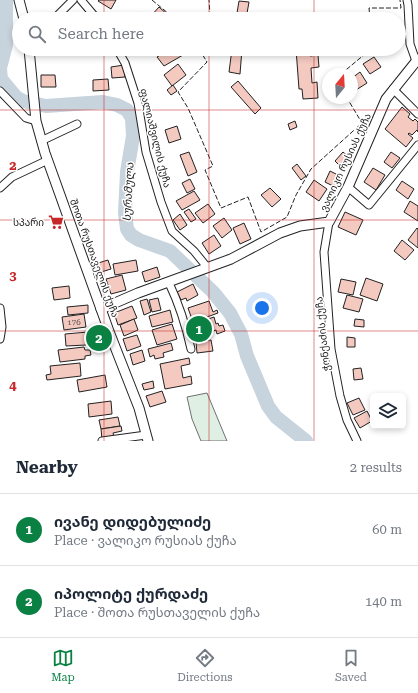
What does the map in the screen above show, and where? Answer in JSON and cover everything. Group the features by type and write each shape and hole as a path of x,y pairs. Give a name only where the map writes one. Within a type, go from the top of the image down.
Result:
{"street":[{"path":"18,0 22,12"},
{"path":"61,12 73,0"},
{"path":"81,0 91,12"},
{"name":"ვალიკო რუსიას ქუჩა","path":"101,309 138,293 169,283 231,259 280,233 300,226 329,222 348,187 386,100 417,60 410,44 407,0"},
{"name":"შოთა რუსთაველის ქუჩა","path":"30,56 36,121 41,141 101,309 139,408 147,438"},
{"name":"ფალიაშვილის ქუჩა","path":"122,56 126,63 138,103 146,152 172,231 194,251 205,268"},
{"path":"394,89 418,114"},
{"path":"0,91 26,118 36,121"},
{"path":"41,141 77,124"},
{"path":"348,187 369,205 418,145"},
{"path":"0,188 12,177 48,160"},
{"name":"ჭონქაძის ქუჩა","path":"329,222 324,252 331,349 340,396 347,420 357,441"},
{"path":"169,283 178,302 187,329 191,349"},
{"path":"0,308 2,327 0,339"},
{"path":"102,441 147,438"}],"green space":[{"path":"207,393 227,441 201,441 192,419 187,397"}],"building":[{"path":"116,0 111,9 98,1"},
{"path":"239,1 249,2 247,12 237,12"},
{"path":"159,7 165,12 155,12"},
{"path":"159,56 181,56 164,66 157,57"},
{"path":"231,56 241,56 240,74 229,72"},
{"path":"297,56 318,56 319,67 311,68 312,83 317,82 318,98 303,99 302,89 299,89"},
{"path":"374,57 381,67 370,74 363,64"},
{"path":"178,64 186,75 172,86 164,75"},
{"path":"124,65 125,77 112,78 111,67"},
{"path":"360,72 367,83 358,89 358,74"},
{"path":"41,75 55,75 56,87 41,87"},
{"path":"108,79 109,90 93,91 93,80"},
{"path":"238,81 261,108 255,114 231,87"},
{"path":"173,85 177,91 171,95 167,90"},
{"path":"402,107 410,114 408,117 413,121 415,119 418,122 418,132 417,130 412,135 409,133 408,134 413,138 406,147 385,129"},
{"path":"295,121 297,127 290,130 288,124"},
{"path":"177,126 181,139 169,143 165,130"},
{"path":"189,152 197,172 188,176 180,155"},
{"path":"343,152 351,159 343,169 335,161"},
{"path":"391,152 400,158 392,168 384,162"},
{"path":"297,164 306,176 301,180 292,168"},
{"path":"373,168 385,175 376,190 364,182"},
{"path":"330,171 342,177 337,188 325,182"},
{"path":"190,179 195,189 187,193 182,183"},
{"path":"314,180 327,189 319,201 306,192"},
{"path":"402,181 414,189 408,199 396,190"},
{"path":"270,188 281,199 272,207 261,195"},
{"path":"194,191 200,200 182,210 176,201"},
{"path":"410,201 418,206 418,221 404,212"},
{"path":"208,204 215,214 203,223 195,213"},
{"path":"189,209 196,219 191,222 184,212"},
{"path":"345,212 363,220 356,235 338,227"},
{"path":"180,214 187,225 180,230 173,220"},
{"path":"224,218 232,230 222,238 213,226"},
{"path":"244,223 251,239 240,244 233,228"},
{"path":"417,228 418,229 418,248 408,240"},
{"path":"214,235 221,246 209,254 202,243"},
{"path":"402,240 414,250 405,260 394,251"},
{"path":"108,260 111,269 98,273 95,264"},
{"path":"136,260 138,271 115,275 113,264"},
{"path":"157,267 160,277 145,282 142,272"},
{"path":"122,275 126,290 111,294 106,279"},
{"path":"366,278 383,284 377,301 360,295"},
{"path":"341,279 356,282 353,295 338,292"},
{"path":"193,284 198,295 187,301 186,298 181,300 177,292"},
{"path":"69,286 70,298 54,300 52,288"},
{"path":"347,295 363,299 359,312 343,308"},
{"path":"158,298 161,310 152,312 149,300"},
{"path":"147,299 151,312 144,315 140,301"},
{"path":"209,301 213,312 217,310 218,313 193,322 188,308"},
{"path":"88,305 88,313 68,315 67,307"},
{"path":"132,306 137,318 118,325 114,313"},
{"path":"170,310 173,322 152,327 149,316"},
{"path":"84,314 86,327 64,330 62,317"},
{"path":"214,317 216,324 218,323 219,326 223,325 225,331 217,334 216,330 201,335 197,323"},
{"path":"134,319 138,330 124,336 120,325"},
{"path":"355,319 364,320 364,327 354,326"},
{"path":"172,324 177,339 157,345 152,330"},
{"path":"88,332 89,338 86,338 86,345 66,346 65,334"},
{"path":"137,335 141,346 127,351 123,339"},
{"path":"347,337 355,338 355,347 347,347"},
{"path":"211,340 213,351 197,353 196,342"},
{"path":"171,343 173,350 163,353 164,357 155,359 154,355 150,357 148,349"},
{"path":"84,347 85,350 90,350 91,355 85,356 85,359 60,362 58,350"},
{"path":"142,350 145,361 133,365 130,354"},
{"path":"189,358 190,364 181,366 183,378 191,376 192,384 165,389 160,364"},
{"path":"80,363 81,376 47,380 46,375 51,374 50,366"},
{"path":"361,368 363,379 354,380 353,369"},
{"path":"105,375 107,387 79,392 77,380"},
{"path":"153,381 154,388 144,390 142,384"},
{"path":"162,391 166,402 150,407 146,396"},
{"path":"359,398 365,410 353,415 347,403"},
{"path":"111,401 112,414 89,417 88,404"},
{"path":"367,411 370,417 370,422 360,428 354,418"},
{"path":"118,417 120,426 101,429 99,420"},
{"path":"121,426 122,431 113,433 114,437 102,439 101,429"}],"waterway":[{"name":"სურამულა","path":"0,68 6,45 6,0"},
{"name":"სურამულა","path":"0,69 1,79 16,97 23,101 46,106 103,102 117,105 127,110 132,118 133,136 127,172 125,213 127,229 131,235 139,240 170,251 213,292 230,313 241,334 247,356 268,406 276,417 306,441"}],"fence":[{"path":"152,0 167,12"},
{"path":"209,0 210,12"},
{"path":"369,12 369,8 401,8 400,0"},
{"path":"203,56 207,62 178,92 188,108 213,166 205,170 221,208 248,197 261,232 287,217 296,195 311,169 362,123 351,104"},
{"path":"348,68 363,56"}],"place":[{"name":"სპარი","path":"56,222"},
{"name":"ივანე დიდებულიძე","path":"199,329"},
{"name":"იპოლიტე ქურდაძე","path":"99,338"}]}
